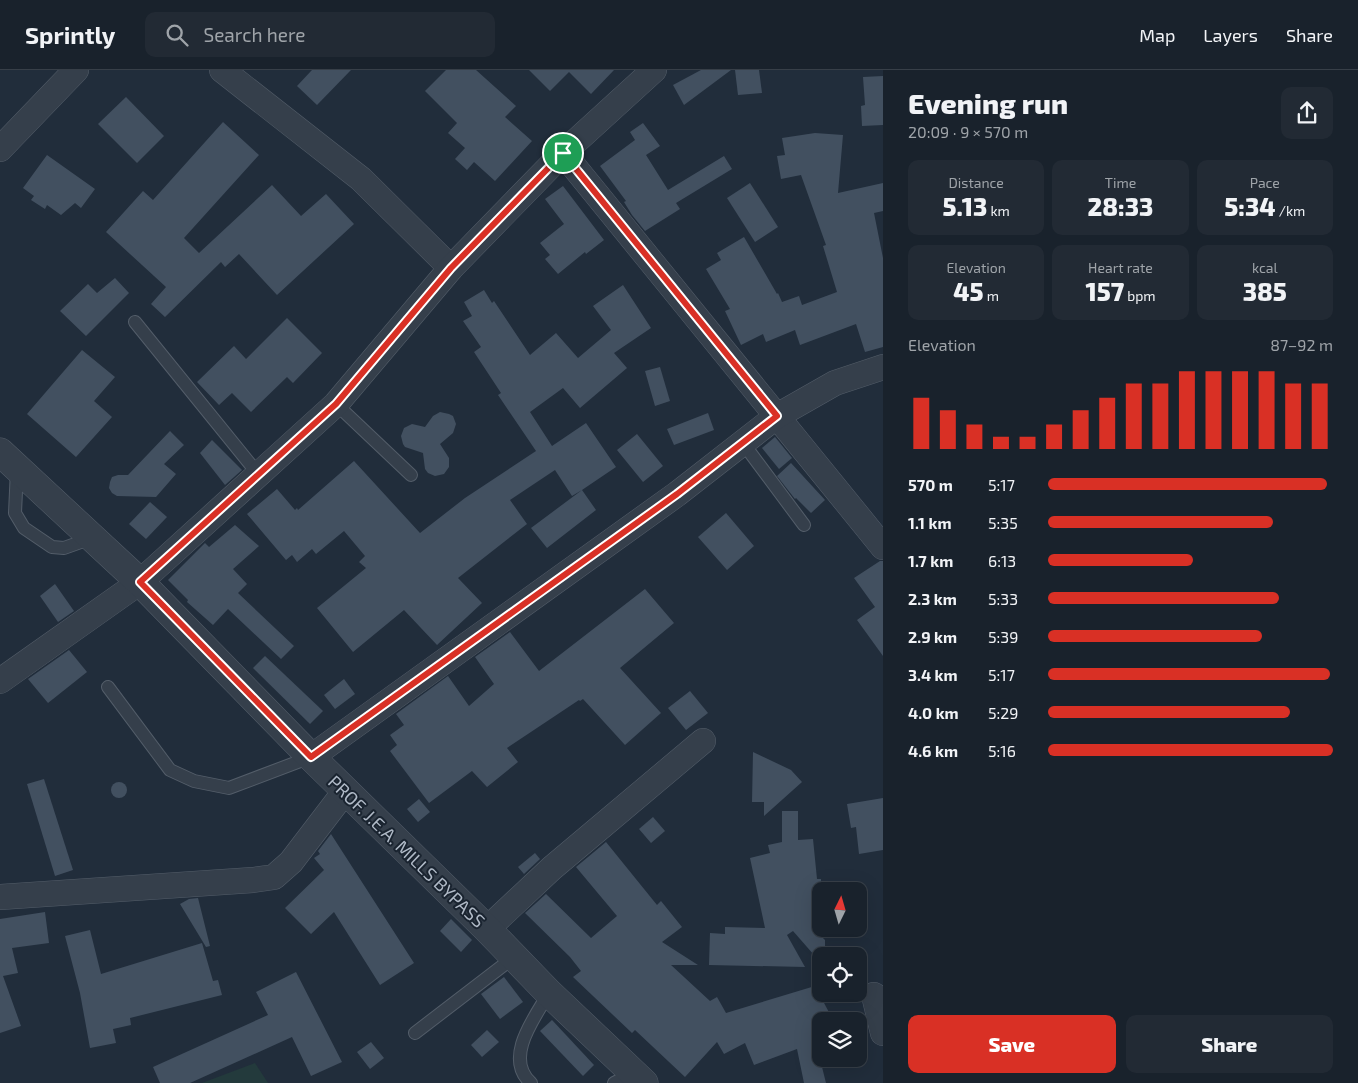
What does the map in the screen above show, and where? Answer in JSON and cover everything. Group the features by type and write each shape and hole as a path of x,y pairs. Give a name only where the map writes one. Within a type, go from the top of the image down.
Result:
{"street":[{"path":"0,149 76,70"},
{"path":"222,70 361,179 451,268"},
{"path":"0,681 140,582 336,404 451,268 563,153 649,72"},
{"path":"563,153 883,547"},
{"path":"311,757 677,494 777,416 835,383 883,367"},
{"name":"PROF. J.E.A. MILLS BYPASS","path":"8,460 140,582 311,757 514,957 630,1080"},
{"path":"487,930 552,868 703,741"},
{"path":"0,897 274,877 290,862 346,790"},
{"path":"874,994 883,1033"}],"lane":[{"path":"135,322 259,475"},
{"path":"336,404 411,475"},
{"path":"743,443 804,525"},
{"path":"8,460 15,512 24,528 52,547 64,548 92,538"},
{"path":"108,687 170,770 194,781 229,788 311,757"},
{"path":"414,1033 514,957"},
{"path":"531,1083 526,1078 520,1064 521,1048 534,1019 549,993"}],"green space":[{"path":"255,1063 268,1083 202,1083"}],"building":[{"path":"312,70 351,70 317,105 297,86"},
{"path":"446,70 476,70 516,106 505,117 532,141 495,181 474,162 467,170 455,159 465,148 448,133 457,123 425,91"},
{"path":"529,70 614,70 591,94 569,72 550,91"},
{"path":"701,70 731,70 684,105 673,85"},
{"path":"735,70 759,70 762,93 738,95"},
{"path":"883,76 883,125 862,126 861,106 865,105 863,77"},
{"path":"126,97 164,136 137,163 98,124"},
{"path":"223,122 259,155 184,238 199,253 272,185 301,216 326,194 354,224 277,295 239,254 225,267 221,262 165,317 151,304 166,287 106,232 143,191 153,200"},
{"path":"643,123 660,146 646,155 668,190 724,156 732,169 676,203 680,209 645,231 632,215 624,202 626,201 600,166 635,140 630,132"},
{"path":"815,133 843,135 838,193 883,183 883,211 874,213 883,258 883,347 865,352 856,324 800,345 795,330 766,342 763,334 741,345 725,311 730,309 706,269 721,260 717,253 744,237 782,302 799,296 802,305 837,292 823,246 826,245 801,175 781,179 777,156 785,155 782,138"},
{"path":"47,155 95,189 81,208 75,203 61,215 47,205 45,209 31,200 34,196 23,188"},
{"path":"750,183 778,227 755,242 727,198"},
{"path":"563,186 604,240 586,254 585,252 558,274 545,259 550,255 540,243 564,224 545,199"},
{"path":"115,278 129,293 86,336 60,311 88,284 97,293"},
{"path":"623,285 651,328 614,353 627,368 580,408 563,388 530,412 552,446 586,423 616,467 572,496 555,470 510,500 527,524 458,578 482,603 437,645 404,610 353,652 317,608 366,568 359,562 365,556 344,531 316,554 312,549 297,562 292,555 286,560 247,514 277,489 295,510 297,508 298,510 354,461 420,533 465,498 536,451 498,395 501,393 474,352 481,347 463,321 472,316 464,302 484,290 492,303 494,301 530,355 556,333 578,358 611,330 593,306"},
{"path":"287,318 322,353 293,383 287,377 251,412 232,393 219,405 197,382 234,346 246,359"},
{"path":"82,350 115,377 94,401 112,417 76,457 27,414"},
{"path":"660,367 670,401 655,406 645,371"},
{"path":"440,412 453,416 456,424 453,433 440,444 449,458 449,467 444,474 435,476 428,473 425,469 423,453 405,447 401,436 404,428 412,424 425,427 433,416"},
{"path":"708,413 714,430 674,445 667,429"},
{"path":"170,431 184,445 164,464 176,474 156,497 117,496 112,493 109,488 112,477 128,475"},
{"path":"637,434 663,466 643,482 617,450"},
{"path":"775,437 792,458 779,469 762,448"},
{"path":"212,440 242,470 225,485 200,453"},
{"path":"791,463 825,500 811,513 795,499 777,476"},
{"path":"582,490 596,510 547,548 531,528"},
{"path":"150,502 167,517 146,539 129,524"},
{"path":"726,513 754,546 727,570 698,537"},
{"path":"235,525 259,546 233,569 247,584 238,593 294,646 281,659 228,609 213,625 187,602 188,600 168,580 205,543 209,547"},
{"path":"880,561 883,561 883,656 857,620 875,607 854,578"},
{"path":"55,584 74,611 58,622 40,596"},
{"path":"645,589 674,623 620,668 661,713 625,745 583,699 579,700 507,748 518,762 487,787 472,771 429,803 390,751 397,745 390,735 404,725 396,714 448,676 469,706 494,684 475,657 510,632 539,671"},
{"path":"69,650 87,672 48,703 28,679"},
{"path":"265,656 323,711 310,724 253,668"},
{"path":"344,679 355,694 335,709 324,695"},
{"path":"690,691 708,713 686,730 668,708"},
{"path":"753,752 791,770 802,782 764,816 764,802 752,802"},
{"path":"44,779 73,870 55,876 27,784"},
{"path":"116,782 122,782 127,787 125,796 116,798 111,793 111,787"},
{"path":"883,798 883,850 859,854 856,827 851,828 847,804"},
{"path":"419,799 430,812 418,822 407,809"},
{"path":"782,811 798,811 798,840 813,839 817,879 821,879 821,882 812,882 812,938 823,938 825,940 825,947 812,947 812,953 793,931 787,935 805,967 709,965 710,933 725,934 725,927 765,928 750,858 770,853 768,845 782,842"},
{"path":"653,817 665,831 651,843 639,829"},
{"path":"331,834 414,963 380,985 334,912 311,934 285,908 324,870 314,858 320,854 318,851"},
{"path":"606,842 657,905 661,901 682,927 662,942 698,965 671,965 710,1001 717,997 726,1013 812,987 812,1002 824,1002 829,1012 812,1012 812,1067 822,1067 826,1083 804,1083 797,1049 754,1065 745,1043 724,1054 717,1042 685,1077 635,1030 632,1033 573,977 581,971 570,957 525,913 546,894 591,938 617,916 576,867"},
{"path":"535,853 540,859 524,874 518,867"},
{"path":"198,898 210,946 206,947 180,904 189,899"},
{"path":"45,912 49,943 12,948 18,973 3,976 21,1026 0,1033 0,919"},
{"path":"451,919 472,940 461,952 440,931"},
{"path":"90,930 101,974 202,943 213,981 218,980 222,995 130,1018 131,1025 113,1029 116,1043 90,1048 80,993 65,936"},
{"path":"296,972 342,1062 311,1076 292,1037 190,1083 160,1083 153,1067 268,1015 256,992"},
{"path":"504,977 523,1002 500,1019 481,994"},
{"path":"552,1020 594,1065 583,1076 540,1031"},
{"path":"487,1030 499,1042 482,1057 471,1045"},
{"path":"371,1042 384,1058 370,1069 357,1052"}],"route":[{"path":"563,153 777,416 677,494 311,757 140,582 336,404 451,268 563,153"}]}
